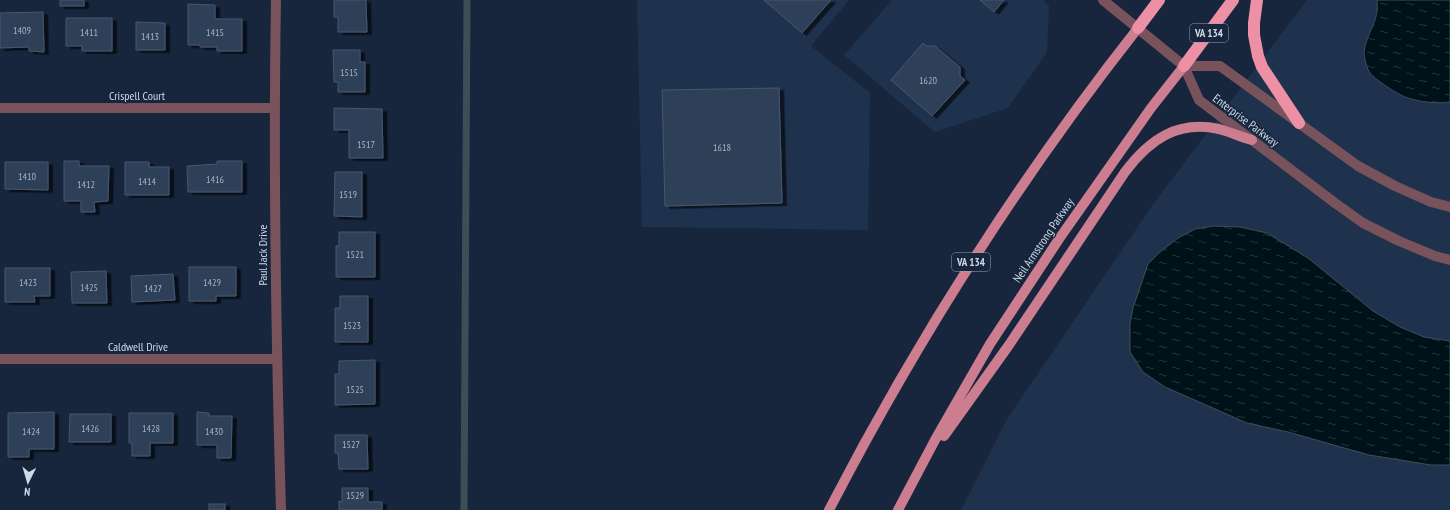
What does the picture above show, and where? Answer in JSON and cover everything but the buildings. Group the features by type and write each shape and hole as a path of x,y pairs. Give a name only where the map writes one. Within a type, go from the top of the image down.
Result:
{"highway":[{"name":"VA 134","path":"1138,28 1159,0"},
{"name":"Neil Armstrong Parkway","path":"1184,66 1233,0"},
{"path":"1257,0 1254,35 1258,56 1262,66 1299,123"}],"main road":[{"name":"VA 134","path":"829,510 882,410 922,341 986,239 1094,83 1138,28"},
{"name":"Neil Armstrong Parkway","path":"898,510 917,473 990,344 1059,239 1151,108 1184,66"},
{"path":"917,473 1009,345 1125,172 1142,152 1164,135 1176,130 1189,128 1220,130 1252,140"}],"street":[{"name":"Paul Jack Drive","path":"276,0 274,108 276,359 280,510"},
{"path":"1103,0 1184,66 1220,66 1253,88 1358,166 1395,186 1431,202 1450,207"},
{"name":"Enterprise Parkway","path":"1184,66 1199,100 1363,223 1399,241 1435,256 1450,260"},
{"name":"Crispell Court","path":"0,108 274,108"},
{"name":"Caldwell Drive","path":"0,359 276,359"}],"shaded area":[{"path":"637,0 849,0 811,46 870,93 868,230 642,227"},
{"path":"892,0 1043,0 1049,6 1047,52 1008,108 935,132 844,55"},
{"path":"1307,0 1450,0 1450,510 961,510 1007,419 1154,203"}],"water":[{"path":"1377,0 1450,0 1450,102 1439,103 1418,101 1408,98 1388,87 1370,73 1364,52 1367,39 1377,14"},
{"path":"1214,226 1240,227 1267,233 1308,258 1373,311 1400,327 1424,337 1450,341 1450,465 1431,465 1369,455 1288,432 1247,423 1165,387 1143,372 1130,352 1130,324 1133,308 1148,264 1160,252 1178,238 1195,229"}],"waterway":[{"path":"464,510 467,0"}]}
